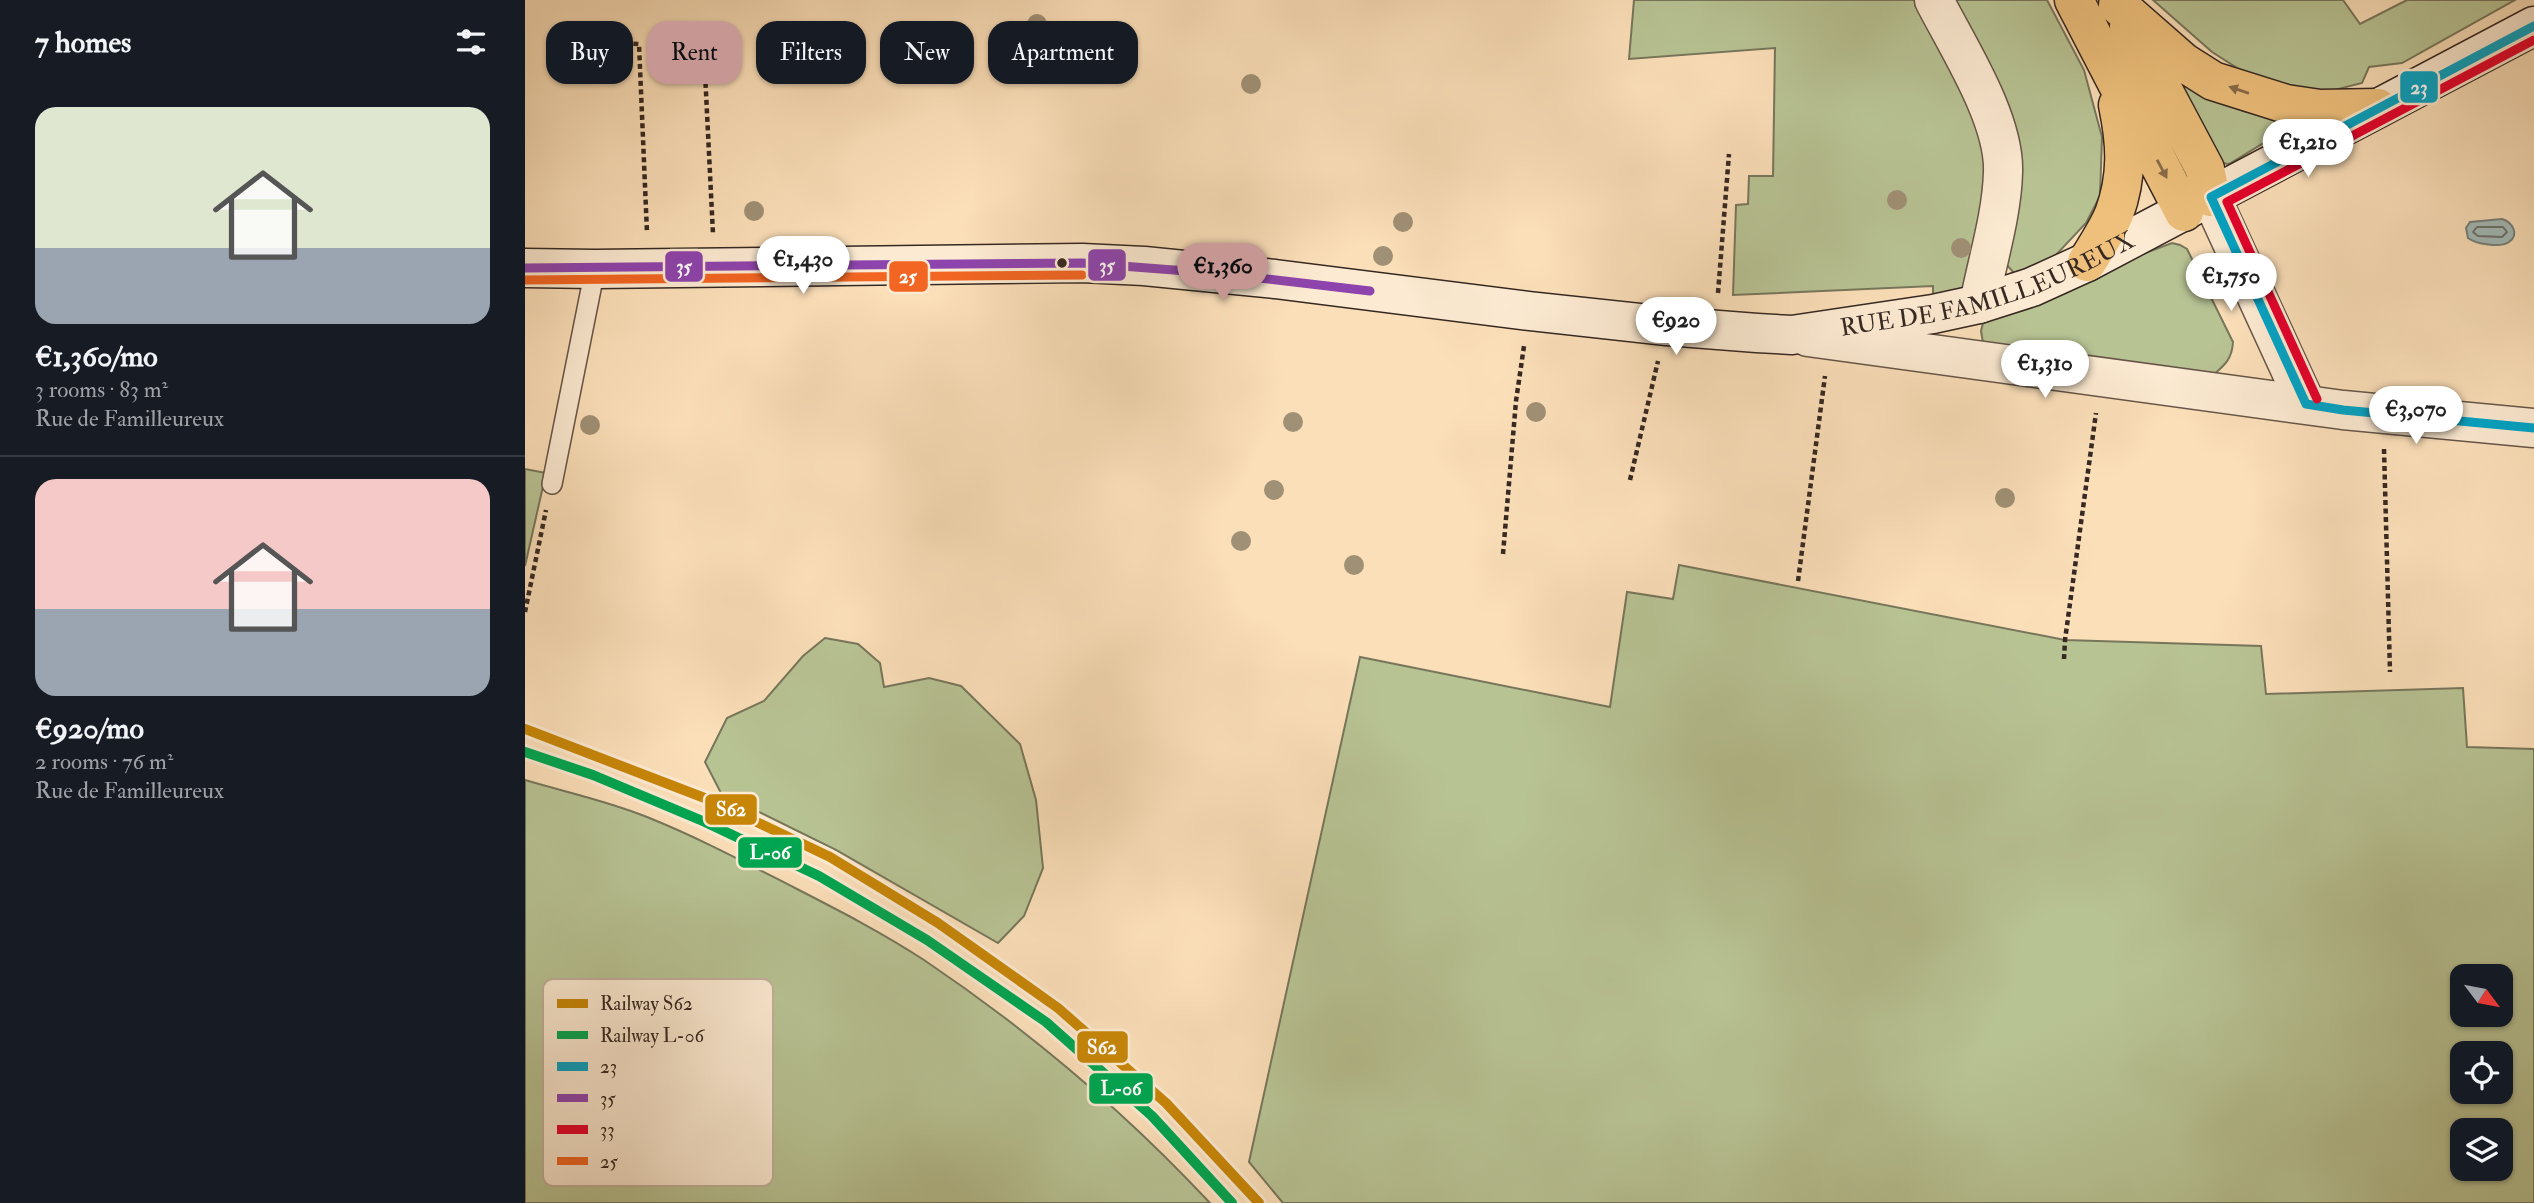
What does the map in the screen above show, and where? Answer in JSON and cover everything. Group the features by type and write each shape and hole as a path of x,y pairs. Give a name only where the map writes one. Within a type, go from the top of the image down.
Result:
{"highway":[{"path":"2074,0 2111,72 2197,204"},
{"path":"2117,2 2205,169 2197,204"},
{"path":"2117,2 2183,62 2213,81 2286,104 2320,109 2378,108"},
{"path":"2087,262 2113,215 2123,175 2126,141 2111,72"}],"street":[{"path":"1934,0 1987,104 2002,153 2004,171 2001,199 1979,304"},
{"name":"RUE DE FAMILLEUREUX","path":"1792,335 1933,314 1979,304 2032,287 2087,262 2534,26"},
{"path":"2197,204 2306,404"},
{"name":"RUE DE FAMILLEUREUX","path":"525,268 1081,263 1144,266 1275,278 1667,326 1792,335 2343,410 2534,428"}],"lane":[{"path":"552,484 595,269"}],"path":[{"path":"633,44 639,44 648,268"},
{"path":"706,84 715,268"},
{"path":"1717,330 1729,154"},
{"path":"1503,554 1516,401 1528,311"},
{"path":"1630,480 1667,326"},
{"path":"1797,581 1830,341"},
{"path":"2064,659 2101,377"},
{"path":"2385,413 2390,672"},
{"path":"525,612 552,484"}],"green space":[{"path":"1634,0 2047,0 2084,70 2102,137 2100,196 2086,223 2055,256 2016,275 2003,261 1979,304 1933,314 1933,286 1733,295 1736,205 1748,204 1749,176 1773,176 1775,48 1629,59"},
{"path":"2153,0 2343,0 2360,24 2407,0 2515,0 2402,63 2369,67 2362,83 2315,95 2242,71 2212,52"},
{"path":"2195,81 2243,111 2272,116 2295,124 2229,164 2222,163 2179,84"},
{"path":"2172,243 2187,249 2233,342 2229,359 2210,378 1983,343 1983,323 2092,273"},
{"path":"525,469 546,473 525,566"},
{"path":"1679,565 2065,640 2261,646 2266,694 2463,688 2467,747 2534,749 2534,1203 1283,1203 1249,1162 1360,657 1610,707 1627,592 1673,599"},
{"path":"825,638 858,644 880,663 884,687 929,678 961,686 1020,744 1036,800 1043,868 1024,916 998,943 836,850 721,793 705,762 727,718 764,701 803,656"},
{"path":"525,780 617,806 684,833 828,905 908,950 1001,1015 1074,1074 1144,1136 1210,1203 525,1203"}],"water":[{"path":"2502,219 2509,223 2514,232 2509,242 2500,245 2488,244 2468,238 2466,228 2470,222"}],"rail line":[{"name":"S62","path":"525,729 715,802 830,857 938,923 1058,1008 1166,1103 1259,1203"},
{"name":"L-06","path":"525,752 593,775 705,822 819,876 927,940 1046,1022 1152,1116 1232,1203"}],"transit line":[{"name":"23","path":"2211,197 2534,26"},
{"name":"33","path":"2317,399 2227,202 2534,40"},
{"name":"23","path":"2211,197 2306,404"},
{"name":"35","path":"525,268 1082,263 1226,274 1370,291"},
{"name":"25","path":"525,280 1082,275"},
{"name":"23","path":"2306,404 2534,428"}]}
